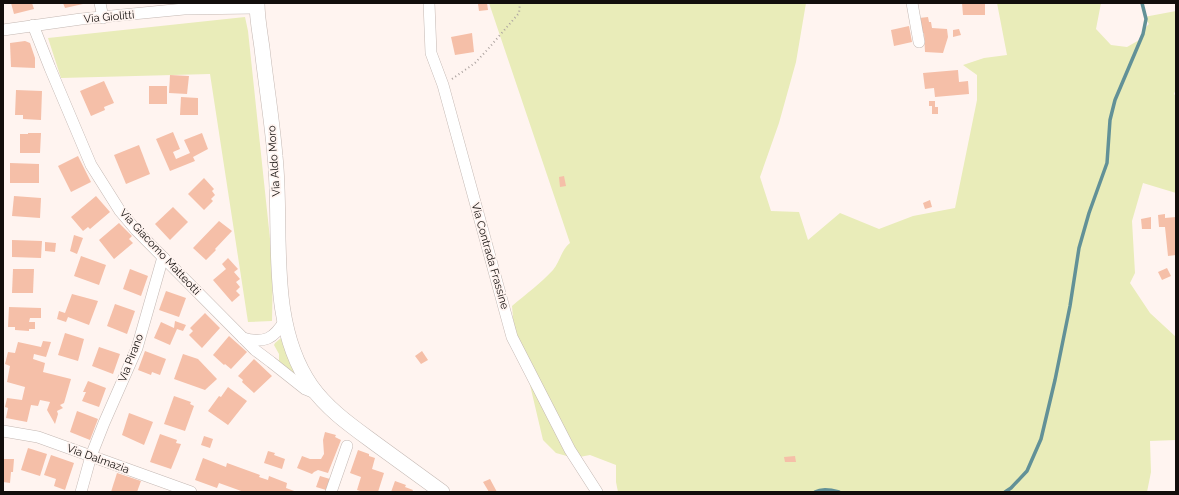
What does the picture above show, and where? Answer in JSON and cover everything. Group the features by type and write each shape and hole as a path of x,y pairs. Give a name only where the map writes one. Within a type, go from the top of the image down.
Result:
{"street":[{"path":"100,3 103,18"},
{"name":"Via Contrada Frassine","path":"429,3 431,53 443,85 512,337 570,450 596,492"},
{"path":"912,3 919,42"},
{"name":"Via Giolitti","path":"3,30 33,25 184,9 257,5"},
{"name":"Via Aldo Moro","path":"257,5 276,157 280,285 285,320"},
{"name":"Via Giacomo Matteotti","path":"33,25 91,165 120,211 136,230 255,350 305,389 317,394"},
{"name":"Via Pirano","path":"81,492 91,456 137,348 163,257"},
{"path":"243,338 258,341 265,340 279,330 285,320"},
{"name":"Via Giacomo Matteotti","path":"285,320 290,344 296,359 317,394 348,423 442,492"},
{"name":"Via Dalmazia","path":"3,431 38,437 191,492"},
{"path":"331,492 347,446"}],"path":[{"path":"443,85 475,63 519,13 520,3"}],"green space":[{"path":"489,3 806,3 796,62 779,123 760,177 771,211 799,212 808,240 840,213 879,229 913,216 955,208 977,100 977,75 963,65 984,58 1007,55 997,3 1101,3 1096,29 1111,45 1127,47 1141,39 1145,28 1149,24 1144,17 1176,11 1176,89 1174,94 1176,96 1176,193 1143,183 1132,221 1135,273 1130,283 1150,313 1176,337 1176,440 1150,441 1151,472 1147,492 618,492 616,482 616,465 590,455 574,458 556,453 543,440 530,385 514,330 512,306 553,270 570,243"},
{"path":"245,17 248,31 273,267 272,321 248,322 210,74 61,78 48,38"},
{"path":"281,338 298,377 297,378 279,361 279,354 274,345"}],"building":[{"path":"11,3 32,3 34,9 14,14"},
{"path":"63,3 82,3 83,4 65,8"},
{"path":"487,3 488,10 479,11 478,4"},
{"path":"962,3 985,3 985,15 963,15"},
{"path":"928,17 932,28 947,29 948,37 943,53 925,52 924,33 920,34 919,18"},
{"path":"909,26 912,42 894,46 891,30"},
{"path":"959,29 961,35 953,37 953,30"},
{"path":"472,33 474,52 455,55 451,37"},
{"path":"25,41 30,43 35,58 35,68 11,67 10,43"},
{"path":"958,70 959,82 968,81 969,94 935,97 934,88 925,89 923,73"},
{"path":"170,75 189,76 187,94 169,93"},
{"path":"104,81 114,103 104,107 105,110 91,116 80,91"},
{"path":"149,86 167,86 167,104 149,104"},
{"path":"16,90 42,91 41,120 23,119 23,115 15,115"},
{"path":"181,97 198,98 198,115 180,115"},
{"path":"929,101 935,101 935,107 938,107 938,114 932,114 932,106 929,106"},
{"path":"173,132 180,149 173,152 176,159 190,153 184,140 202,133 208,149 193,157 195,161 170,171 156,139"},
{"path":"41,133 40,153 20,153 20,134"},
{"path":"139,145 150,174 126,184 114,155"},
{"path":"78,156 91,182 71,192 58,166"},
{"path":"10,163 39,164 39,183 10,183"},
{"path":"564,176 566,186 560,187 559,177"},
{"path":"204,178 214,189 212,191 215,195 211,199 213,201 204,210 188,194"},
{"path":"14,196 41,198 40,218 12,216"},
{"path":"96,196 110,212 90,229 88,227 83,231 71,217"},
{"path":"930,200 932,207 925,209 923,203"},
{"path":"173,207 188,222 170,240 155,224"},
{"path":"1165,214 1165,218 1176,217 1176,255 1168,256 1165,227 1159,227 1158,215"},
{"path":"1151,217 1151,229 1142,229 1141,219"},
{"path":"219,221 232,231 206,260 193,248"},
{"path":"119,223 132,236 129,239 133,243 114,259 99,240"},
{"path":"74,235 83,238 77,254 70,251"},
{"path":"12,240 42,241 41,258 12,257"},
{"path":"45,242 56,243 55,252 45,251"},
{"path":"81,256 106,265 99,285 74,276"},
{"path":"228,258 238,269 234,272 240,279 236,282 240,287 236,291 240,295 232,302 213,280 226,269 222,264"},
{"path":"1167,268 1171,276 1162,280 1158,272"},
{"path":"13,269 34,269 33,293 12,293"},
{"path":"130,269 148,276 141,296 123,289"},
{"path":"166,291 186,298 179,317 159,310"},
{"path":"72,294 98,301 89,325 68,317 66,322 57,319 59,311 65,313"},
{"path":"115,304 135,311 127,334 107,326"},
{"path":"9,307 41,308 41,318 30,318 29,322 35,322 35,329 29,329 29,331 15,330 15,327 8,327"},
{"path":"205,313 220,328 202,348 189,335 193,331 190,328"},
{"path":"175,321 186,325 183,331 177,329 170,345 154,338 161,322 174,328"},
{"path":"65,333 84,339 78,361 58,355"},
{"path":"229,336 247,352 231,369 213,355"},
{"path":"43,341 51,342 46,357 34,354 33,359 45,363 43,372 71,379 64,403 60,405 63,408 57,411 58,414 55,424 47,410 50,402 40,400 38,406 31,405 27,422 6,418 8,408 5,407 7,398 22,400 25,387 7,382 10,366 5,364 8,352 15,353 18,342 41,347"},
{"path":"99,347 120,354 113,374 92,366"},
{"path":"145,351 166,359 160,375 152,372 151,375 138,370"},
{"path":"422,351 428,360 421,364 415,356"},
{"path":"183,354 198,359 217,379 205,390 174,379"},
{"path":"254,359 272,376 254,393 238,376"},
{"path":"88,381 106,388 99,407 82,401 86,392 83,392"},
{"path":"228,387 247,401 228,425 208,411"},
{"path":"174,396 191,402 190,404 194,406 185,431 164,424"},
{"path":"77,411 98,419 90,440 70,432"},
{"path":"129,413 153,422 144,445 122,435"},
{"path":"325,432 336,435 335,437 341,440 328,473 318,470 312,474 297,468 302,456 310,459 321,459 324,454 323,440"},
{"path":"160,434 177,440 176,443 181,444 171,469 150,462"},
{"path":"204,436 213,439 210,448 201,445"},
{"path":"28,448 47,454 40,476 21,470"},
{"path":"358,450 375,458 372,469 384,473 378,492 364,492 357,490 361,477 350,473"},
{"path":"268,451 285,459 282,469 264,463"},
{"path":"51,455 74,463 65,490 54,486 56,479 44,475"},
{"path":"795,456 796,462 785,462 784,457"},
{"path":"203,458 226,467 227,463 260,475 259,477 268,480 269,476 287,483 286,488 297,492 244,492 219,483 217,488 195,480"},
{"path":"3,459 14,459 10,483 3,482"},
{"path":"117,473 141,481 137,492 111,492"},
{"path":"320,476 330,479 326,490 316,487"},
{"path":"490,479 497,492 489,492 483,482"},
{"path":"395,481 406,485 405,487 413,490 412,492 391,492"}],"waterway":[{"path":"1005,492 1011,488 1027,471 1041,439 1070,306 1079,248 1089,213 1107,163 1110,120 1115,100 1143,34 1146,19 1142,3"},
{"path":"815,492 824,490 839,492"}]}
